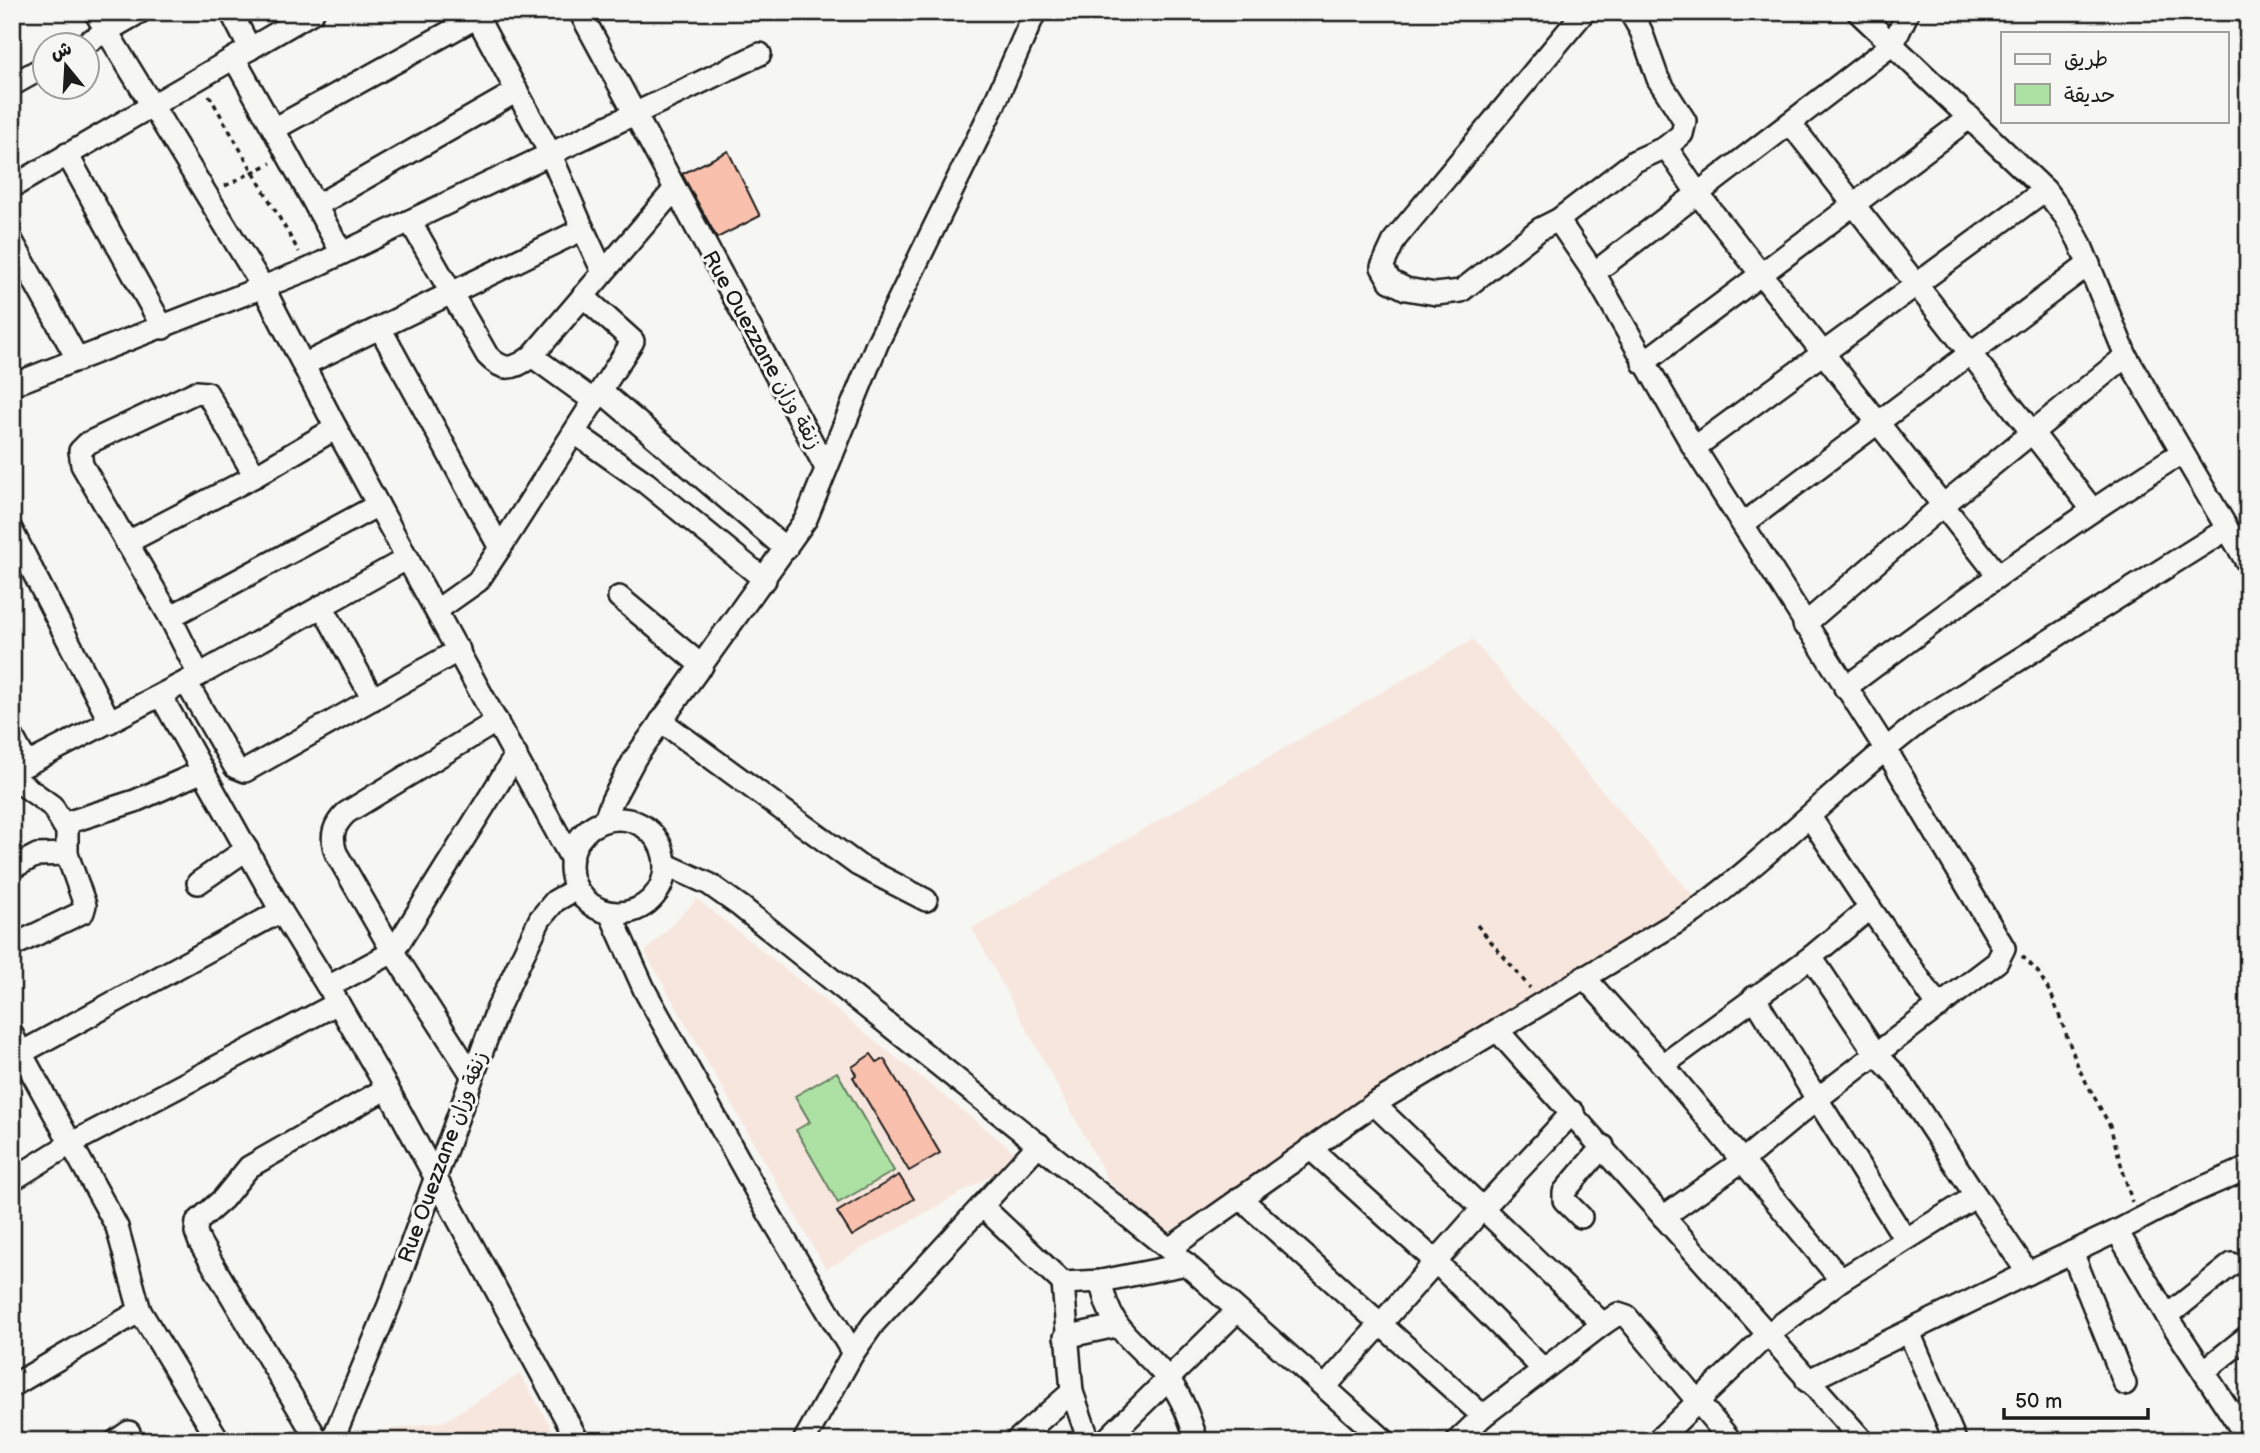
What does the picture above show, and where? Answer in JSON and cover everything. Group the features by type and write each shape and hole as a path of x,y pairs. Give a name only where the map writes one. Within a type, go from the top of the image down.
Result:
{"street":[{"path":"95,12 264,289 336,428 571,858 576,889 590,905 610,913 631,912 649,902 662,885 666,864 660,844 645,829 627,820 605,820 586,831 571,858"},
{"path":"102,34 140,12"},
{"path":"231,12 242,53 274,129 342,253"},
{"path":"12,187 313,12"},
{"name":"Rue Ouezzane زنقة وزان","path":"580,12 826,468 806,519 765,580 661,721 621,782 605,820"},
{"path":"826,468 906,279 988,119 1035,12"},
{"path":"1584,12 1395,239 1382,267 1390,281 1406,289 1436,294 1461,291 1540,229 1558,220 1634,161 1667,147 1682,134 1685,121 1658,79 1641,31 1630,12"},
{"path":"1858,12 2045,190 2065,216 2089,264 2126,356 2248,564"},
{"path":"1594,273 1893,44 1908,12"},
{"path":"274,129 475,15 550,153 603,272"},
{"path":"12,385 264,289 760,54"},
{"path":"12,85 32,74"},
{"path":"316,206 517,91"},
{"path":"1643,363 1970,117"},
{"path":"1790,123 2092,509"},
{"path":"1667,147 1698,194 1997,574"},
{"path":"67,154 163,328"},
{"path":"410,221 487,355 497,366 518,367 532,356 674,190"},
{"path":"1694,448 2045,190"},
{"path":"1558,220 1594,273 1643,363 1694,448 1804,625 1885,748 2002,943 2004,952 1997,962 1817,1099 1742,1161 1663,1217"},
{"path":"303,365 583,229"},
{"path":"12,241 78,360"},
{"path":"1742,524 2089,264"},
{"path":"437,610 478,581 633,341 628,333 583,296"},
{"path":"380,328 500,548"},
{"path":"532,356 598,396 786,549"},
{"path":"1804,625 1942,506 2126,356"},
{"path":"255,475 206,393 197,392 88,443 80,451 82,465 170,617 193,679 235,767 245,771 459,650"},
{"path":"126,543 255,475 336,428"},
{"path":"575,433 646,483 765,580"},
{"path":"1845,688 1997,574 2092,509 2181,453"},
{"path":"170,617 378,505"},
{"path":"1169,1249 1374,1104 1694,912 1810,817 1885,748 1962,694 2227,529"},
{"path":"12,531 110,722"},
{"path":"17,771 193,679 408,558"},
{"path":"619,597 702,666"},
{"path":"322,606 373,699"},
{"path":"161,696 281,911 387,1088 578,1441"},
{"path":"661,721 858,865 926,900"},
{"path":"472,1075 393,952 341,864 333,844 334,829 346,813 497,722"},
{"path":"12,736 17,771 52,806 67,831 67,854 85,905 83,912 12,946"},
{"path":"12,1180 70,1144 333,995 393,952 516,755"},
{"path":"63,824 135,801 203,771"},
{"path":"1810,817 1939,1007"},
{"path":"198,883 247,849"},
{"path":"12,868 37,855 67,854"},
{"path":"666,864 709,884 740,906 1039,1144 1169,1249 1385,1441"},
{"name":"Rue Ouezzane زنقة وزان","path":"332,1441 389,1305 497,1010 540,919 555,901 576,889"},
{"path":"1663,1065 1811,957 1870,908"},
{"path":"219,1441 140,1311 117,1227 15,1049 281,911"},
{"path":"610,913 645,991 765,1207 853,1353"},
{"path":"1811,957 1876,1054 1897,1076 2028,1273"},
{"path":"1584,977 1663,1065 1841,1280"},
{"path":"1755,997 1905,1239"},
{"path":"1497,1030 1573,1112 1807,1381 1863,1441"},
{"path":"318,1441 200,1242 197,1222 223,1199 249,1167 387,1088"},
{"path":"1374,1104 1603,1324"},
{"path":"1325,1387 1434,1261 1573,1112"},
{"path":"804,1441 853,1353 908,1285 1039,1144"},
{"path":"1581,1217 1564,1200 1564,1192 1603,1146"},
{"path":"1310,1148 1434,1261 1543,1368"},
{"path":"1807,1381 2188,1194 2248,1168"},
{"path":"1657,1441 1767,1335 1841,1280 1976,1196"},
{"path":"1240,1198 1483,1416"},
{"path":"983,1207 1063,1283 1065,1336 1072,1392 1089,1441"},
{"path":"2117,1231 2241,1434"},
{"path":"2073,1252 2125,1384"},
{"path":"1063,1283 1101,1281 1186,1264"},
{"path":"2167,1316 2232,1264"},
{"path":"1101,1281 1116,1326 1169,1380 1184,1407 1197,1441"},
{"path":"12,1386 140,1311"},
{"path":"1105,1441 1237,1311"},
{"path":"1457,1441 1483,1416 1543,1368 1618,1314 1627,1317 1731,1441"},
{"path":"1065,1336 1116,1326"},
{"path":"1909,1332 1955,1440"},
{"path":"2204,1371 2248,1336"},
{"path":"1016,1441 1072,1392"}],"path":[{"path":"199,78 309,269"},
{"path":"207,195 288,155"},
{"path":"1477,925 1543,1003"},
{"path":"2002,943 2030,962 2052,996 2079,1069 2110,1126 2137,1221"}],"shaded area":[{"path":"1472,640 1695,898 1167,1233 1110,1183 972,928"},
{"path":"697,899 1022,1158 826,1269 645,952"},
{"path":"520,1374 559,1441 366,1441 368,1433 445,1421"}],"green space":[{"path":"837,1072 894,1171 838,1203 796,1130 810,1122 795,1096"}],"building":[{"path":"728,151 760,216 717,238 682,174"},
{"path":"871,1054 877,1062 884,1059 940,1153 909,1171 853,1077 856,1075 852,1067"},
{"path":"899,1175 914,1199 852,1236 837,1212"}]}
